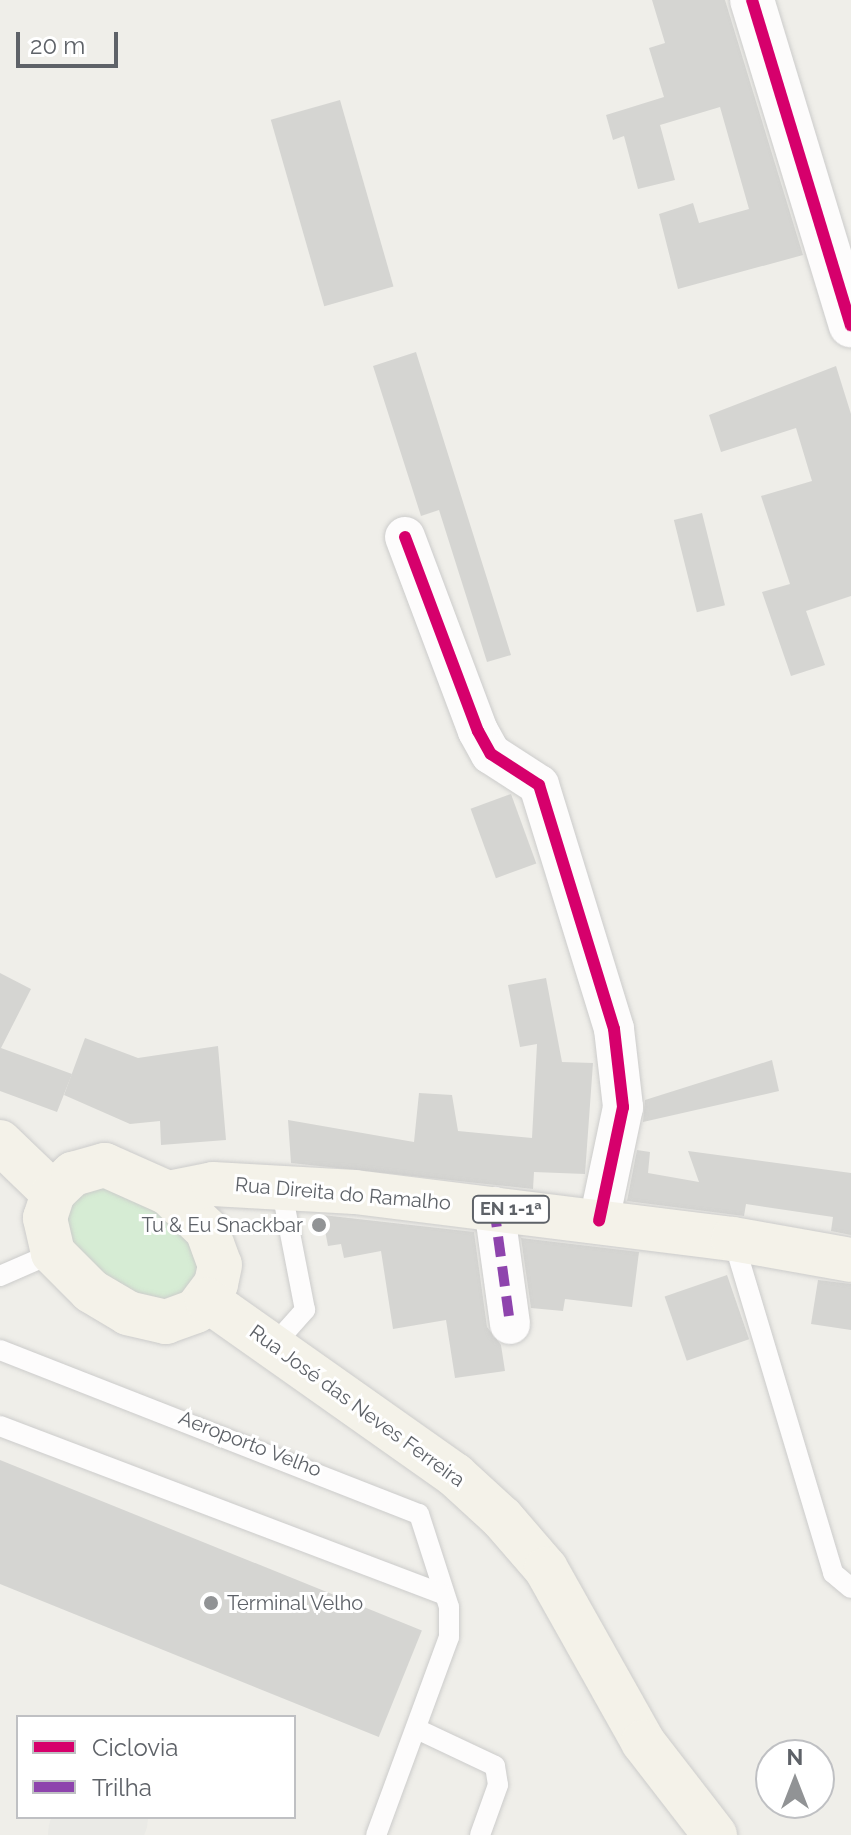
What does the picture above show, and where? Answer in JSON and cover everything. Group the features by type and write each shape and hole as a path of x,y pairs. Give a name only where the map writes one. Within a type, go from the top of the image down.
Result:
{"main road":[{"path":"0,1142 53,1193"},
{"path":"105,1165 168,1193 216,1246 220,1265 207,1300 182,1319 150,1321 91,1291 53,1253 45,1218 53,1193 73,1174 105,1165"},
{"name":"Rua Direita do Ramalho","path":"168,1193 213,1184 281,1186 494,1207 733,1239 851,1260"},
{"name":"Rua José das Neves Ferreira","path":"207,1300 455,1475 502,1518 546,1569 643,1742 715,1835"}],"street":[{"path":"752,0 851,325"},
{"path":"405,537 484,742 539,785 614,1029 623,1107 599,1221"},
{"path":"494,1207 510,1324"}],"lane":[{"path":"272,1347 305,1310 281,1186"},
{"path":"733,1239 833,1573 851,1588"},
{"path":"0,1276 53,1253"},
{"name":"Aeroporto Velho","path":"0,1350 407,1505 428,1530 449,1637 419,1730 376,1835"},
{"path":"1,1429 442,1594"},
{"path":"419,1730 495,1766 498,1785 480,1835"}],"green space":[{"path":"93,1184 138,1195 193,1240 200,1278 176,1302 118,1288 69,1244 66,1207"}],"building":[{"path":"652,0 725,0 803,255 678,289 659,214 693,203 699,223 749,209 720,107 660,125 675,180 638,189 624,136 613,140 606,115 664,97 649,48 665,43"},
{"path":"340,100 393,286 324,306 271,120"},
{"path":"416,352 511,655 487,662 439,510 421,516 373,366"},
{"path":"836,366 851,414 851,596 806,611 825,665 791,676 762,592 790,584 761,496 812,481 796,428 721,452 709,415"},
{"path":"702,513 725,605 697,612 674,520"},
{"path":"511,794 536,864 496,878 471,809"},
{"path":"0,973 31,989 1,1048 72,1074 57,1112 0,1091"},
{"path":"546,978 562,1062 593,1063 585,1174 534,1172 533,1189 291,1163 288,1120 414,1142 419,1093 452,1095 458,1131 532,1138 537,1044 520,1047 508,985"},
{"path":"85,1038 138,1058 218,1046 226,1140 161,1145 160,1121 130,1124 64,1095"},
{"path":"772,1060 779,1091 643,1122 645,1100"},
{"path":"637,1150 650,1152 648,1173 699,1182 688,1151 851,1173 851,1235 831,1231 833,1217 746,1204 744,1216 627,1201"},
{"path":"322,1215 474,1232 487,1327 501,1345 505,1371 455,1378 446,1320 393,1329 381,1251 344,1258 341,1244 328,1246"},
{"path":"521,1238 639,1252 632,1307 565,1299 563,1311 531,1308"},
{"path":"727,1275 749,1339 687,1361 665,1296"},
{"path":"818,1280 851,1284 851,1330 811,1324"},
{"name":"Terminal Velho","path":"0,1460 422,1630 379,1737 0,1584"}],"taxiway":[{"path":"94,1835 101,1819"}],"marked path":[{"path":"494,1207 510,1324"}],"cycle path":[{"path":"752,0 851,325"},
{"path":"405,537 478,731 491,754 539,785 614,1029 623,1107 599,1221"}],"place":[{"name":"Tu & Eu Snackbar","path":"319,1225"},
{"name":"Terminal Velho","path":"211,1603"}]}
